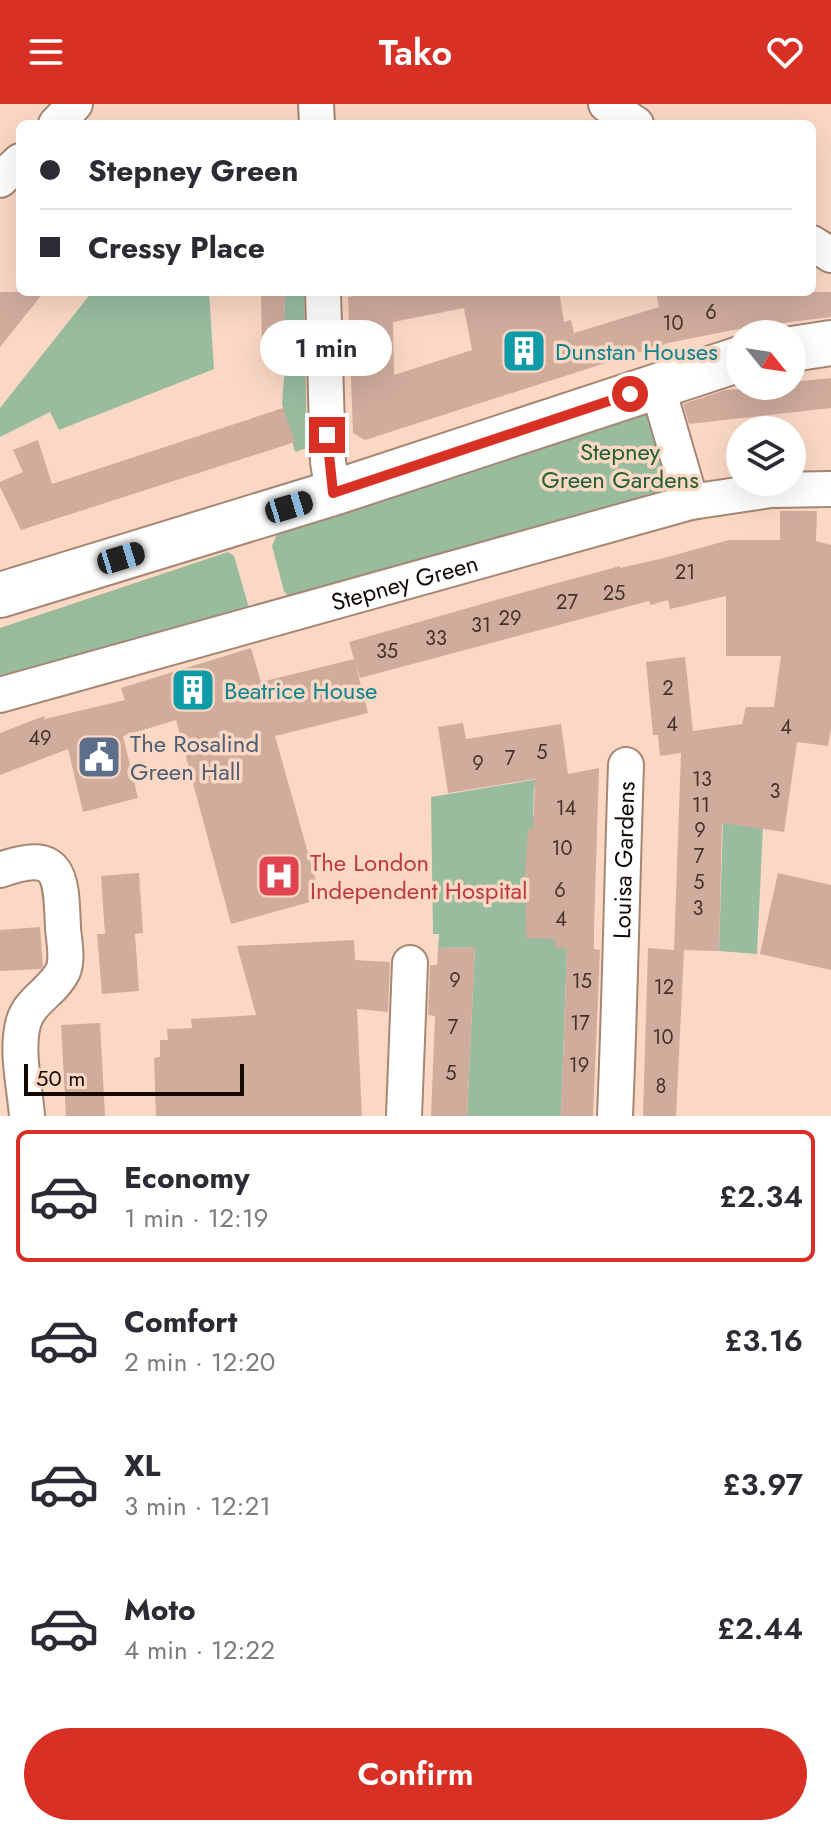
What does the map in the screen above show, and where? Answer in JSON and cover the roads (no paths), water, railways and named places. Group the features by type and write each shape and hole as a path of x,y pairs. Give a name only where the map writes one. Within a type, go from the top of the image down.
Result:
{"main road":[{"path":"806,347 831,343"},
{"path":"0,595 333,493 726,363"}],"street":[{"path":"60,120 75,104"},
{"path":"606,104 630,120"},
{"path":"0,180 16,165"},
{"path":"323,296 328,462 333,493"},
{"path":"657,385 691,502"},
{"name":"Stepney Green","path":"0,695 691,502 771,490 831,489"},
{"name":"Louisa Gardens","path":"615,1116 626,765"},
{"path":"0,870 30,861 40,862 51,868 59,879 61,894 65,965 55,983 26,1013 22,1028 27,1116"},
{"path":"404,1116 410,963"}],"place":[{"name":"Dunstan Houses","path":"524,351"},
{"name":"Beatrice House","path":"193,690"},
{"name":"The Rosalind Green Hall","path":"99,757"},
{"name":"The London Independent Hospital","path":"279,876"}],"park label":[{"name":"Stepney Green Gardens","path":"620,465"}]}
